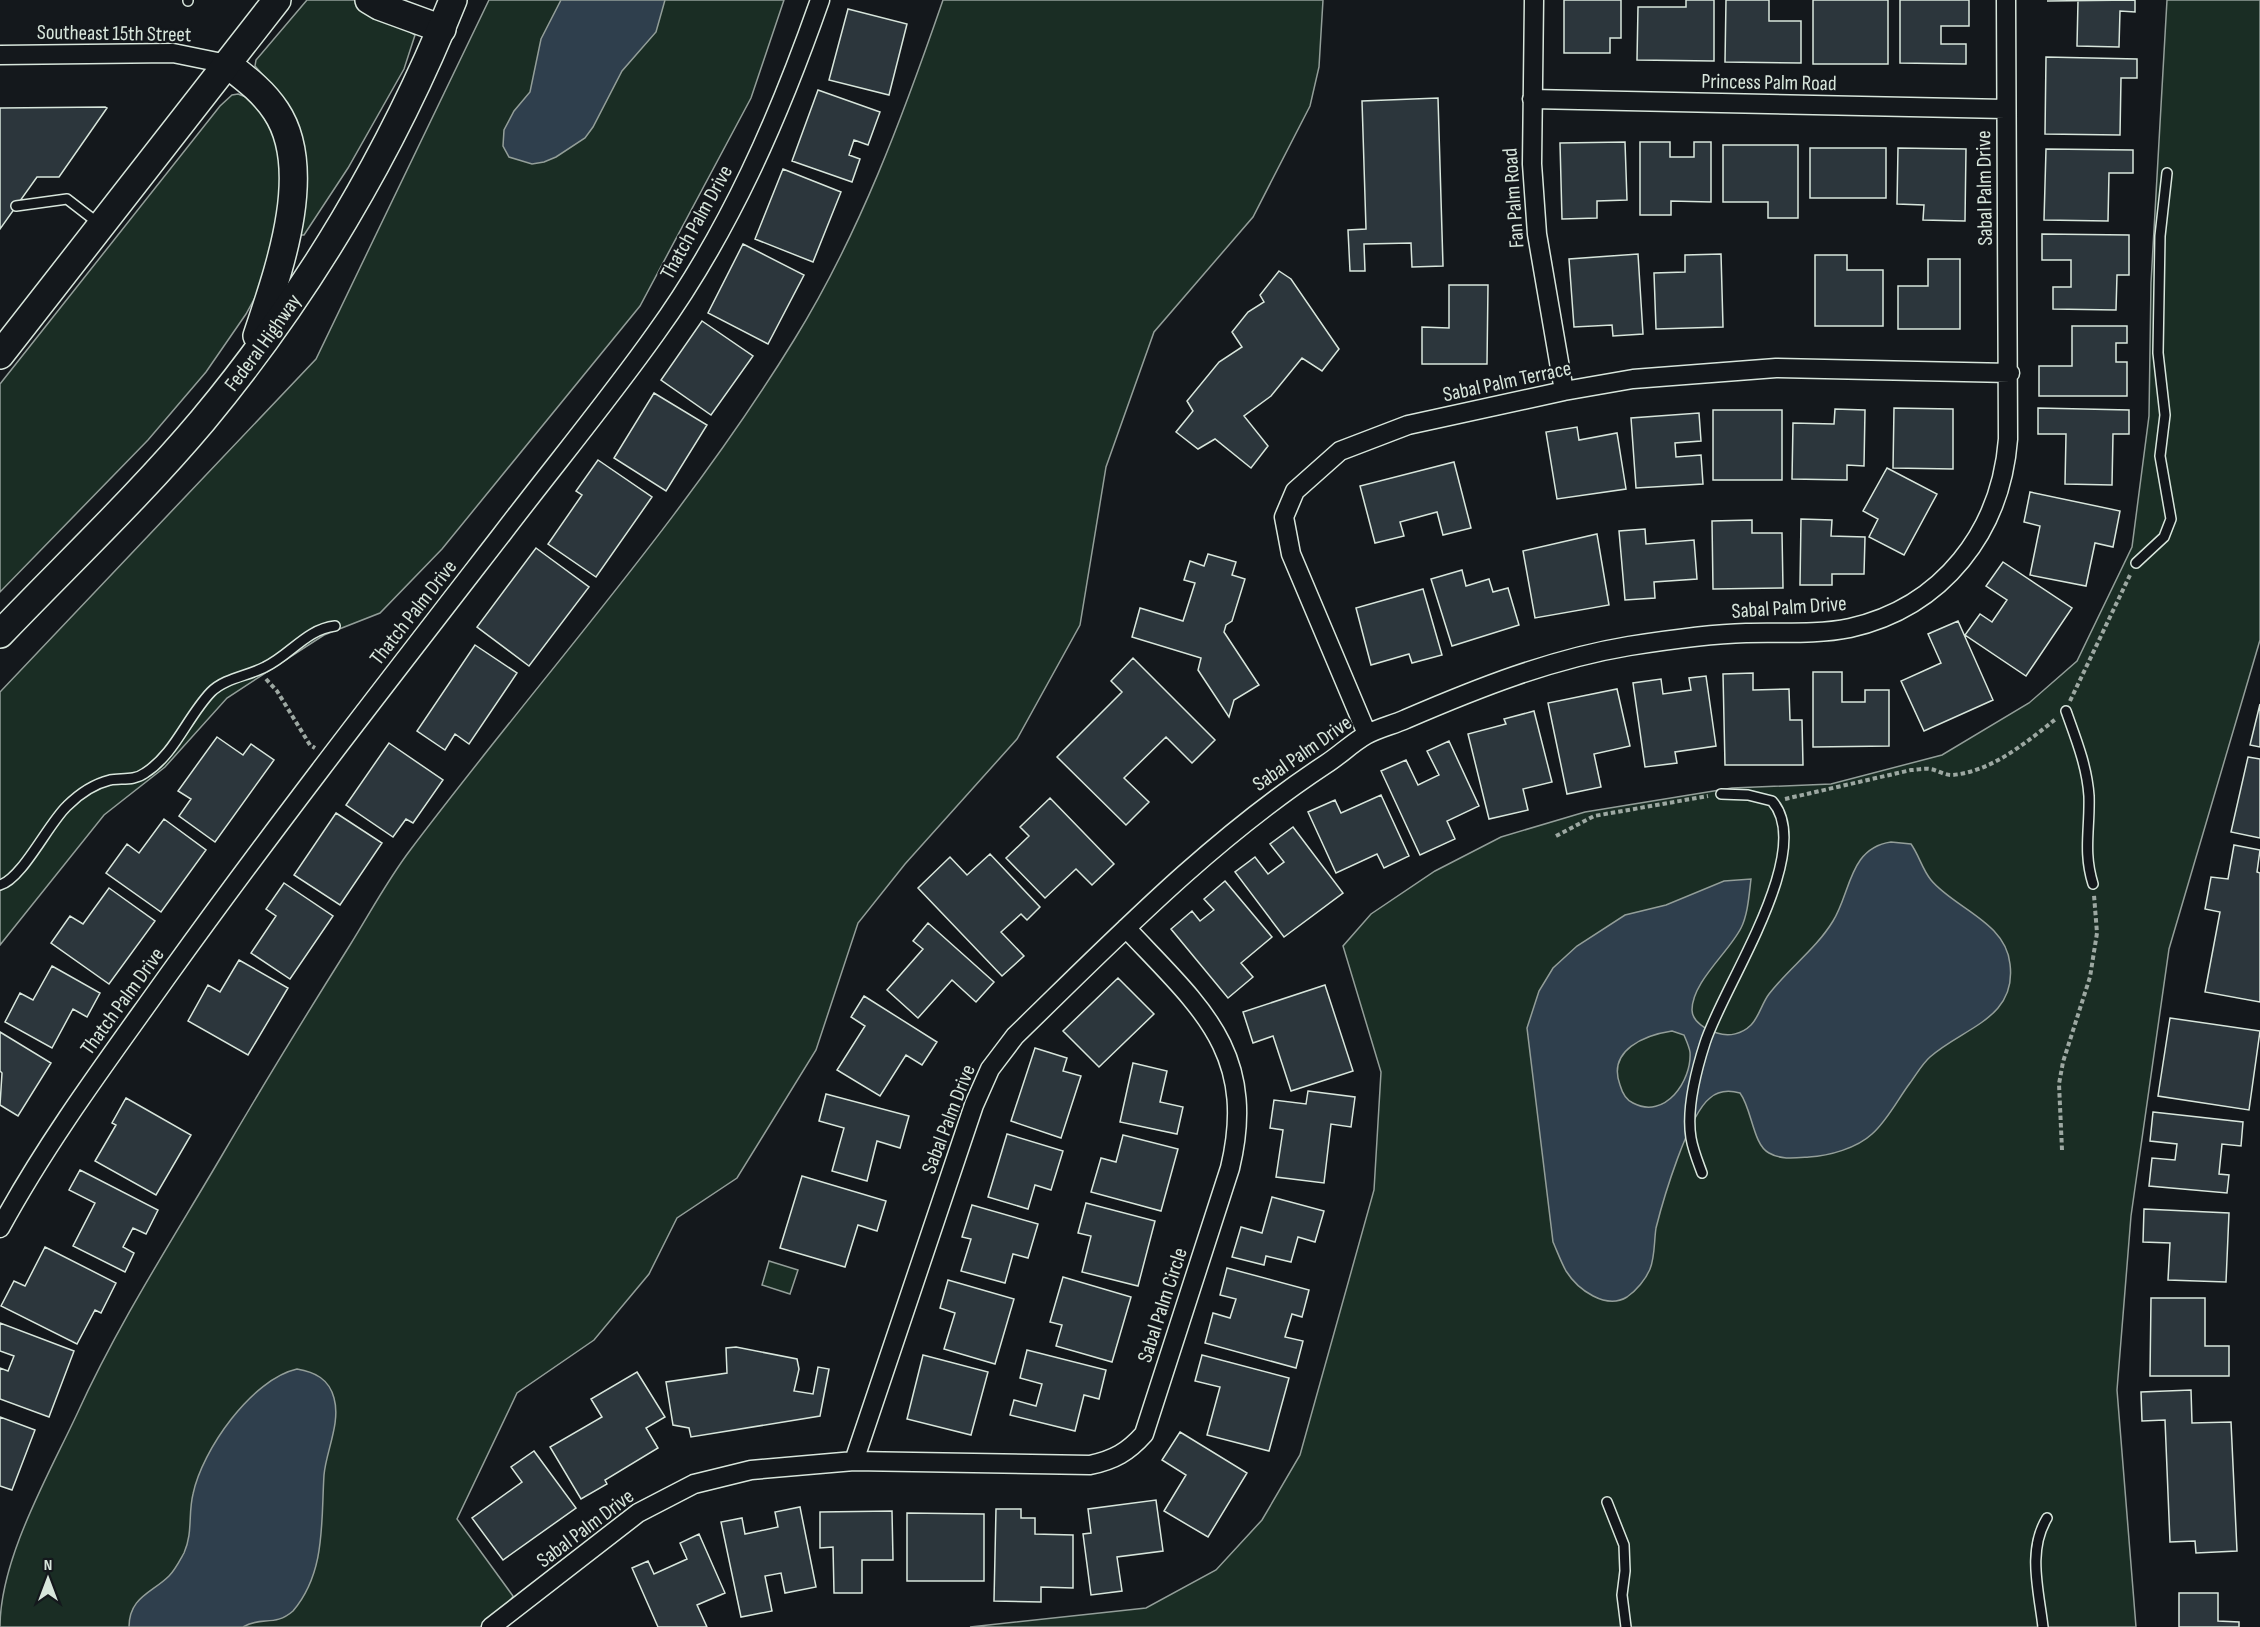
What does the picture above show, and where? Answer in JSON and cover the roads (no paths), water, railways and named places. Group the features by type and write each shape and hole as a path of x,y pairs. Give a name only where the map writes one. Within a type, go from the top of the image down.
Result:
{"main road":[{"path":"8,339 277,0"},
{"path":"369,0 379,6 442,29"},
{"name":"Federal Highway","path":"0,634 161,468 248,363 319,260 352,205 413,92 453,0"},
{"path":"227,64 255,85 277,112 290,144 293,182 290,218 278,271 248,363"}],"street":[{"name":"Thatch Palm Drive","path":"0,1228 26,1180 89,1085 284,816 657,332 686,288 734,205 768,136 797,67 820,0"},
{"name":"Fan Palm Road","path":"1534,0 1532,164 1537,234 1564,391"},
{"name":"Sabal Palm Drive","path":"491,1627 638,1513 694,1484 751,1470 854,1461 985,1079 1015,1036 1126,928 1232,830 1367,734 1513,676 1581,656 1697,636 1832,631 1878,620 1903,609 1951,573 1974,545 1992,512 2007,458 2010,373 2005,109 2006,0"},
{"name":"Southeast 15th Street","path":"0,55 172,52 227,64"},
{"name":"Princess Palm Road","path":"1532,99 2005,109"},
{"name":"Sabal Palm Terrace","path":"1367,734 1291,554 1284,517 1294,490 1340,451 1408,424 1564,391 1634,379 1764,369 2010,373"},
{"name":"Sabal Palm Circle","path":"854,1461 1090,1465 1111,1460 1130,1450 1144,1434 1230,1168 1238,1126 1238,1105 1230,1064 1213,1025 1201,1008 1126,928"}],"lane":[{"path":"2136,563 2164,537 2171,519 2160,456 2165,405 2158,353 2160,236 2167,173"},
{"path":"16,206 67,199 100,225"},
{"path":"0,885 5,884 25,863 52,822 84,791 110,780 129,780 144,774 167,755 190,717 220,685 257,670 284,655 313,632 335,626"},
{"path":"2066,711 2085,766 2089,796 2086,864 2093,884"},
{"path":"1702,1173 1691,1137 1692,1100 1697,1072 1714,1019 1779,879 1784,825 1780,812 1772,801 1748,795 1721,794"},
{"path":"1607,1502 1624,1545 1625,1571 1622,1595 1626,1627"},
{"path":"2043,1627 2035,1560 2041,1527 2047,1518"}],"water":[{"path":"561,0 665,0 656,32 622,71 585,138 556,157 532,164 509,157 503,146 504,130 514,111 530,92 541,39"},
{"path":"1891,842 1911,844 1931,880 1952,899 1989,926 1999,937 2006,949 2010,964 2010,983 2005,998 1985,1020 1927,1060 1872,1134 1859,1143 1842,1150 1825,1155 1799,1158 1783,1158 1769,1153 1759,1142 1740,1093 1724,1091 1713,1095 1693,1122 1677,1159 1659,1215 1653,1259 1646,1277 1627,1297 1619,1300 1602,1299 1585,1291 1566,1271 1553,1242 1527,1028 1539,991 1553,968 1577,946 1625,915 1666,905 1724,881 1751,879 1747,911 1741,928 1704,978 1694,999 1692,1010 1697,1022 1709,1030 1726,1035 1739,1033 1751,1025 1769,994 1826,931 1839,910 1859,862 1877,846","holes":["1672,1031 1684,1035 1690,1052 1689,1063 1686,1075 1674,1095 1666,1102 1656,1106 1645,1107 1628,1100 1617,1073 1619,1062 1624,1054 1631,1046 1651,1036"]},
{"path":"297,1369 315,1374 325,1381 332,1391 336,1408 325,1466 320,1546 317,1563 304,1596 293,1611 286,1616 243,1627 129,1627 130,1617 137,1602 169,1576 184,1553 198,1476 218,1438 231,1419 263,1387 280,1375"}]}
